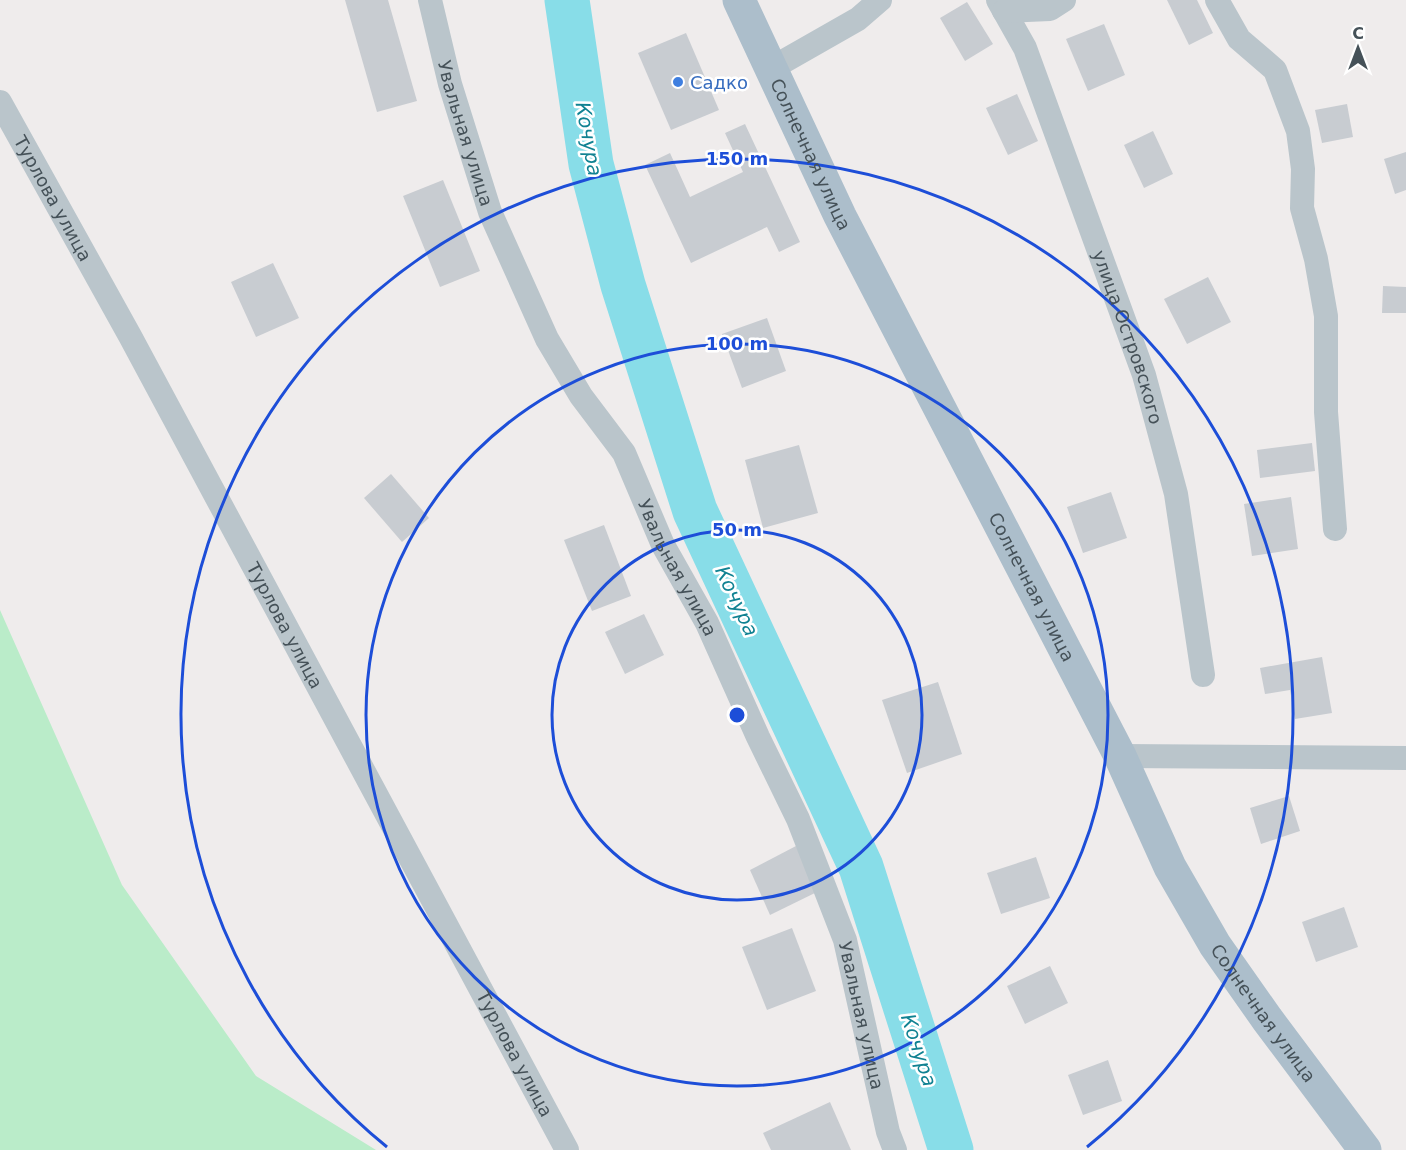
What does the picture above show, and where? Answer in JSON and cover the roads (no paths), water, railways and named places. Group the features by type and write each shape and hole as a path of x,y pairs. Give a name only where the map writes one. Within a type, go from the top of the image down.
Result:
{"main road":[{"name":"Солнечная улица","path":"739,0 840,216 1120,756 1170,867 1215,945 1365,1150"}],"street":[{"name":"Увальная улица","path":"430,0 450,84 490,212 547,339 581,396 624,453 663,545 707,623 798,819 845,940 888,1132 895,1150"},
{"path":"772,68 858,19 880,0"},
{"name":"улица Островского","path":"1001,5 1050,9 1064,0"},
{"path":"1217,0 1239,39 1275,70 1298,131 1303,169 1302,208 1316,259 1326,316 1326,412 1335,529"},
{"name":"улица Островского","path":"1001,5 1025,48 1144,375 1176,494 1203,675"},
{"name":"Турлова улица","path":"0,102 136,346 567,1150"},
{"path":"1120,756 1406,758"}],"waterway":[{"name":"Кочура","path":"567,0 591,164 623,285 695,511 861,867 951,1150"}],"place":[{"name":"Садко","path":"678,82"}]}
